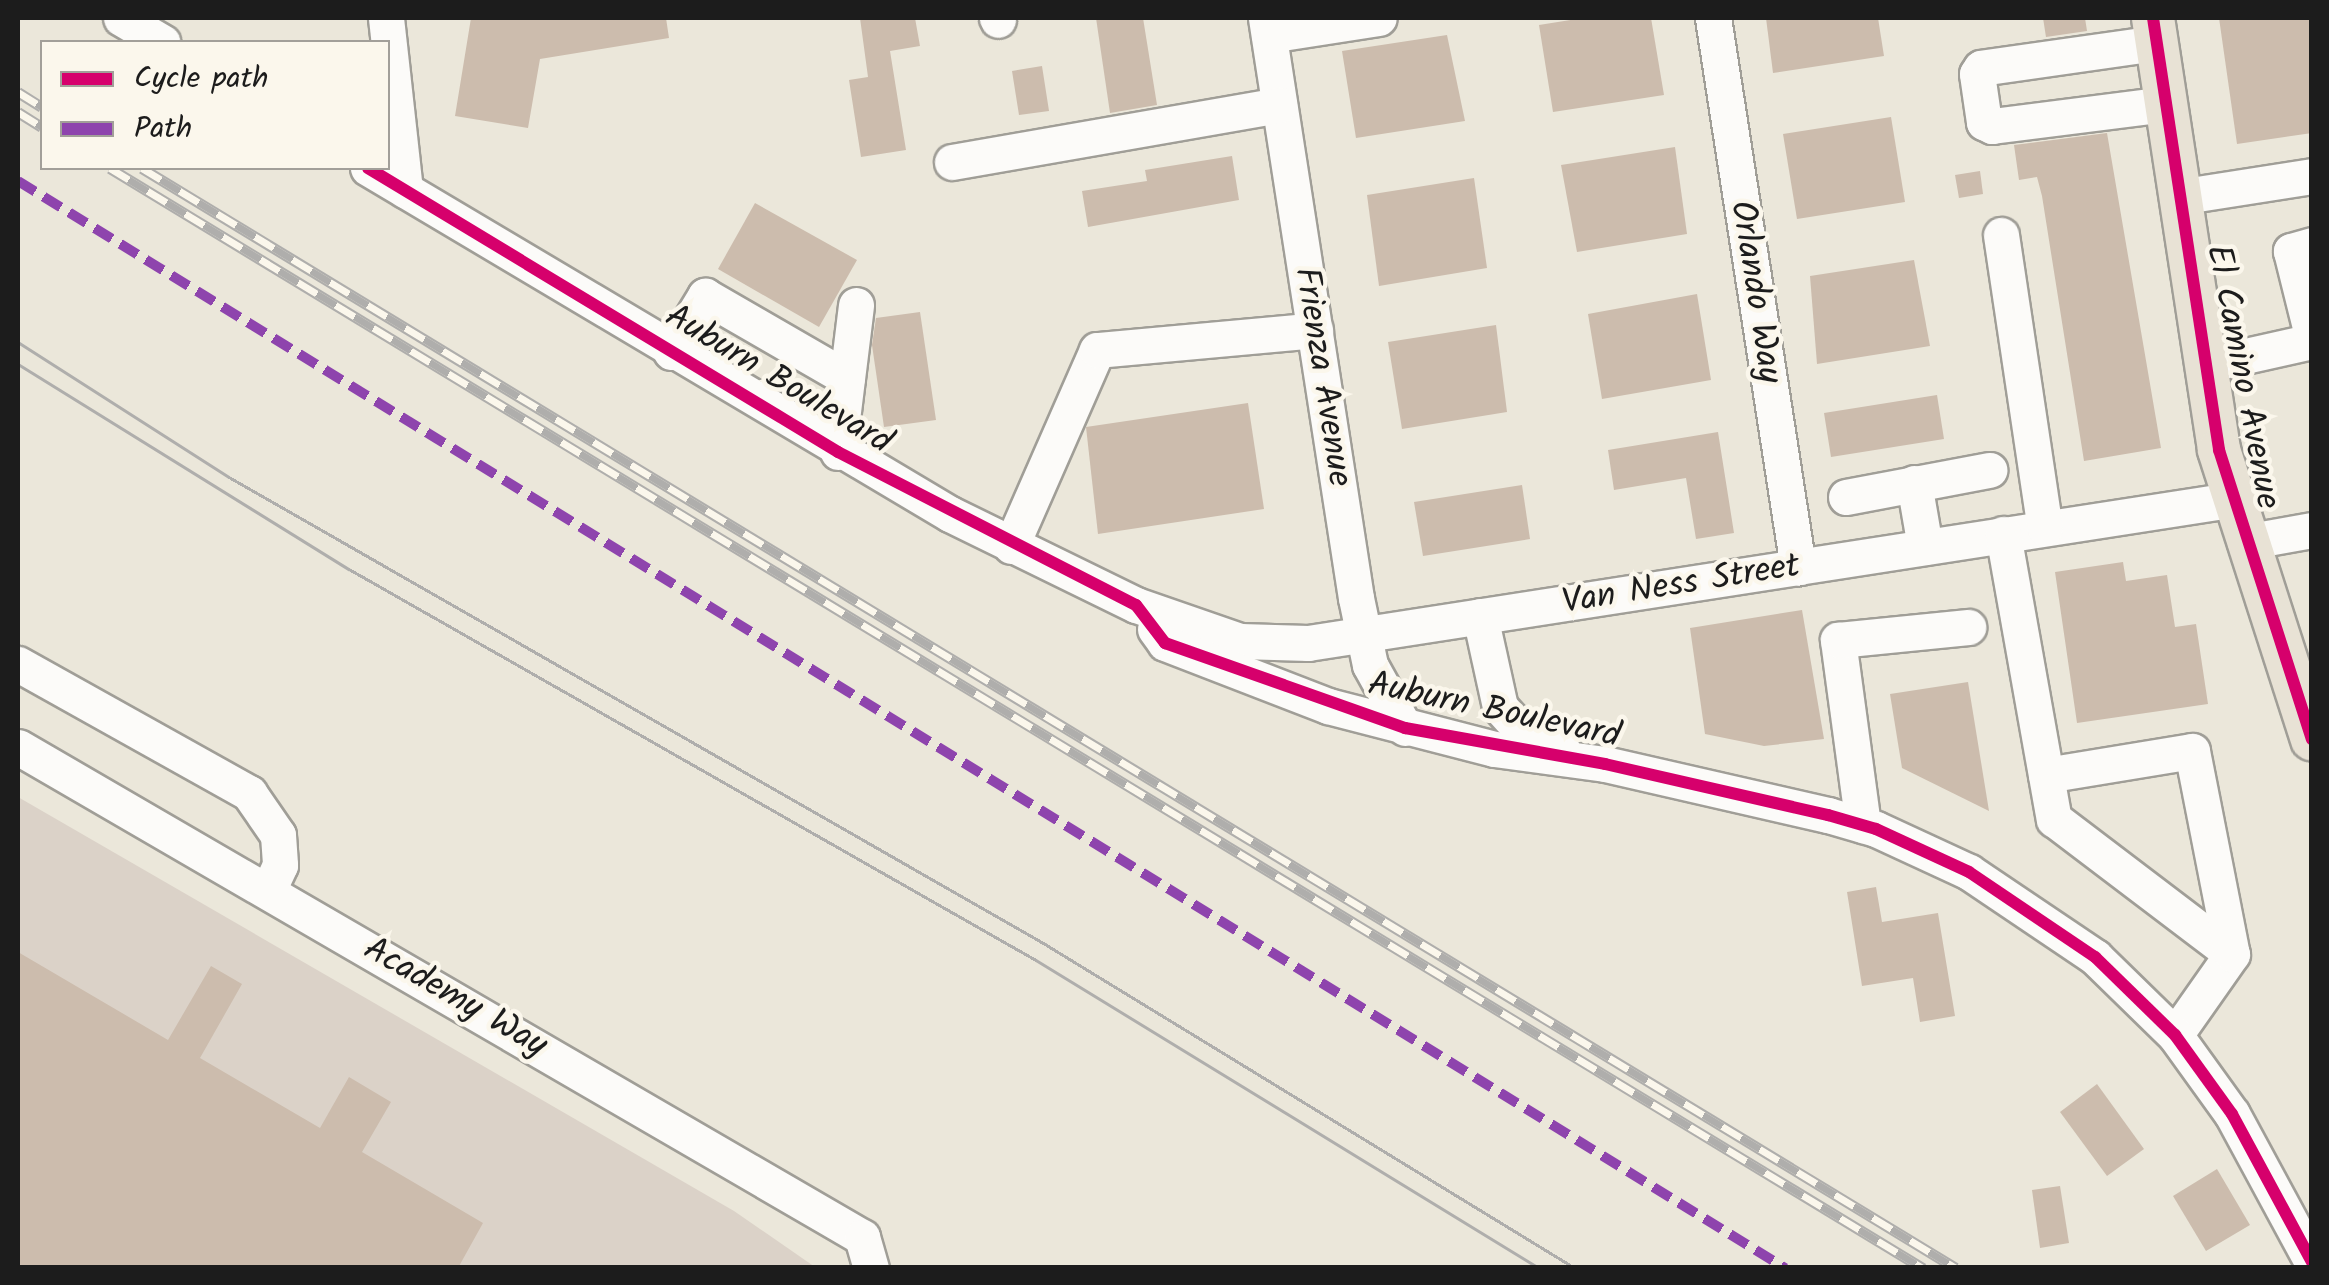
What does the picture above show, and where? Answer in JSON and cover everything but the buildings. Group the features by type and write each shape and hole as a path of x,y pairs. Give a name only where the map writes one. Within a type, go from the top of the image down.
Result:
{"main road":[{"name":"El Camino Avenue","path":"2154,30 2205,365 2230,500 2312,739"}],"street":[{"path":"121,18 159,40"},
{"path":"1267,26 1379,18"},
{"name":"Orlando Way","path":"1713,18 1798,566"},
{"name":"Frienza Avenue","path":"1267,26 1363,634 1380,689 1405,728"},
{"path":"2154,30 1981,68 1984,122 2165,104"},
{"path":"390,54 405,190"},
{"path":"952,162 1279,104"},
{"name":"Auburn Boulevard","path":"371,170 838,452 1011,546 1136,605 1165,643 1405,728 1605,764 1862,825 1924,848 2010,896 2095,957 2175,1034 2232,1114 2312,1262"},
{"path":"2178,197 2312,176"},
{"path":"2001,235 2045,528"},
{"path":"2205,365 2312,338 2291,251 2312,244"},
{"path":"671,352 704,296 847,378"},
{"path":"838,452 856,305"},
{"path":"1011,546 1098,350 1315,330"},
{"path":"1846,497 1989,470"},
{"path":"1914,482 1924,547"},
{"name":"Van Ness Street","path":"1136,605 1214,636 1260,645 1363,634 2230,500"},
{"path":"2245,542 2312,530"},
{"path":"2002,534 2054,819 2232,954"},
{"name":"Auburn Boulevard","path":"1480,616 1493,693 1509,719 1534,738 1605,764"},
{"path":"1862,825 1838,640 1968,626"},
{"path":"18,664 249,793 278,835 280,865 268,891"},
{"name":"Academy Way","path":"18,747 862,1237 871,1268"},
{"path":"2046,775 2192,751 2232,954 2175,1034"}],"shaded area":[{"path":"18,797 734,1211 815,1267 18,1267"}],"tram line":[{"path":"18,342 229,477 1045,944 1575,1268"},
{"path":"18,364 349,569 1036,960 1539,1268"}],"railway":[{"path":"18,92 40,106"},
{"path":"18,112 40,126"},
{"path":"113,170 1923,1268"},
{"path":"145,170 1956,1268"}],"marked path":[{"path":"18,181 1785,1268"}],"cycle path":[{"path":"2153,18 2219,450 2312,739"},
{"path":"371,170 838,452 1136,605 1165,643 1405,728 1605,764 1828,815 1876,829 1969,872 2095,957 2175,1035 2232,1114 2312,1262"}]}
